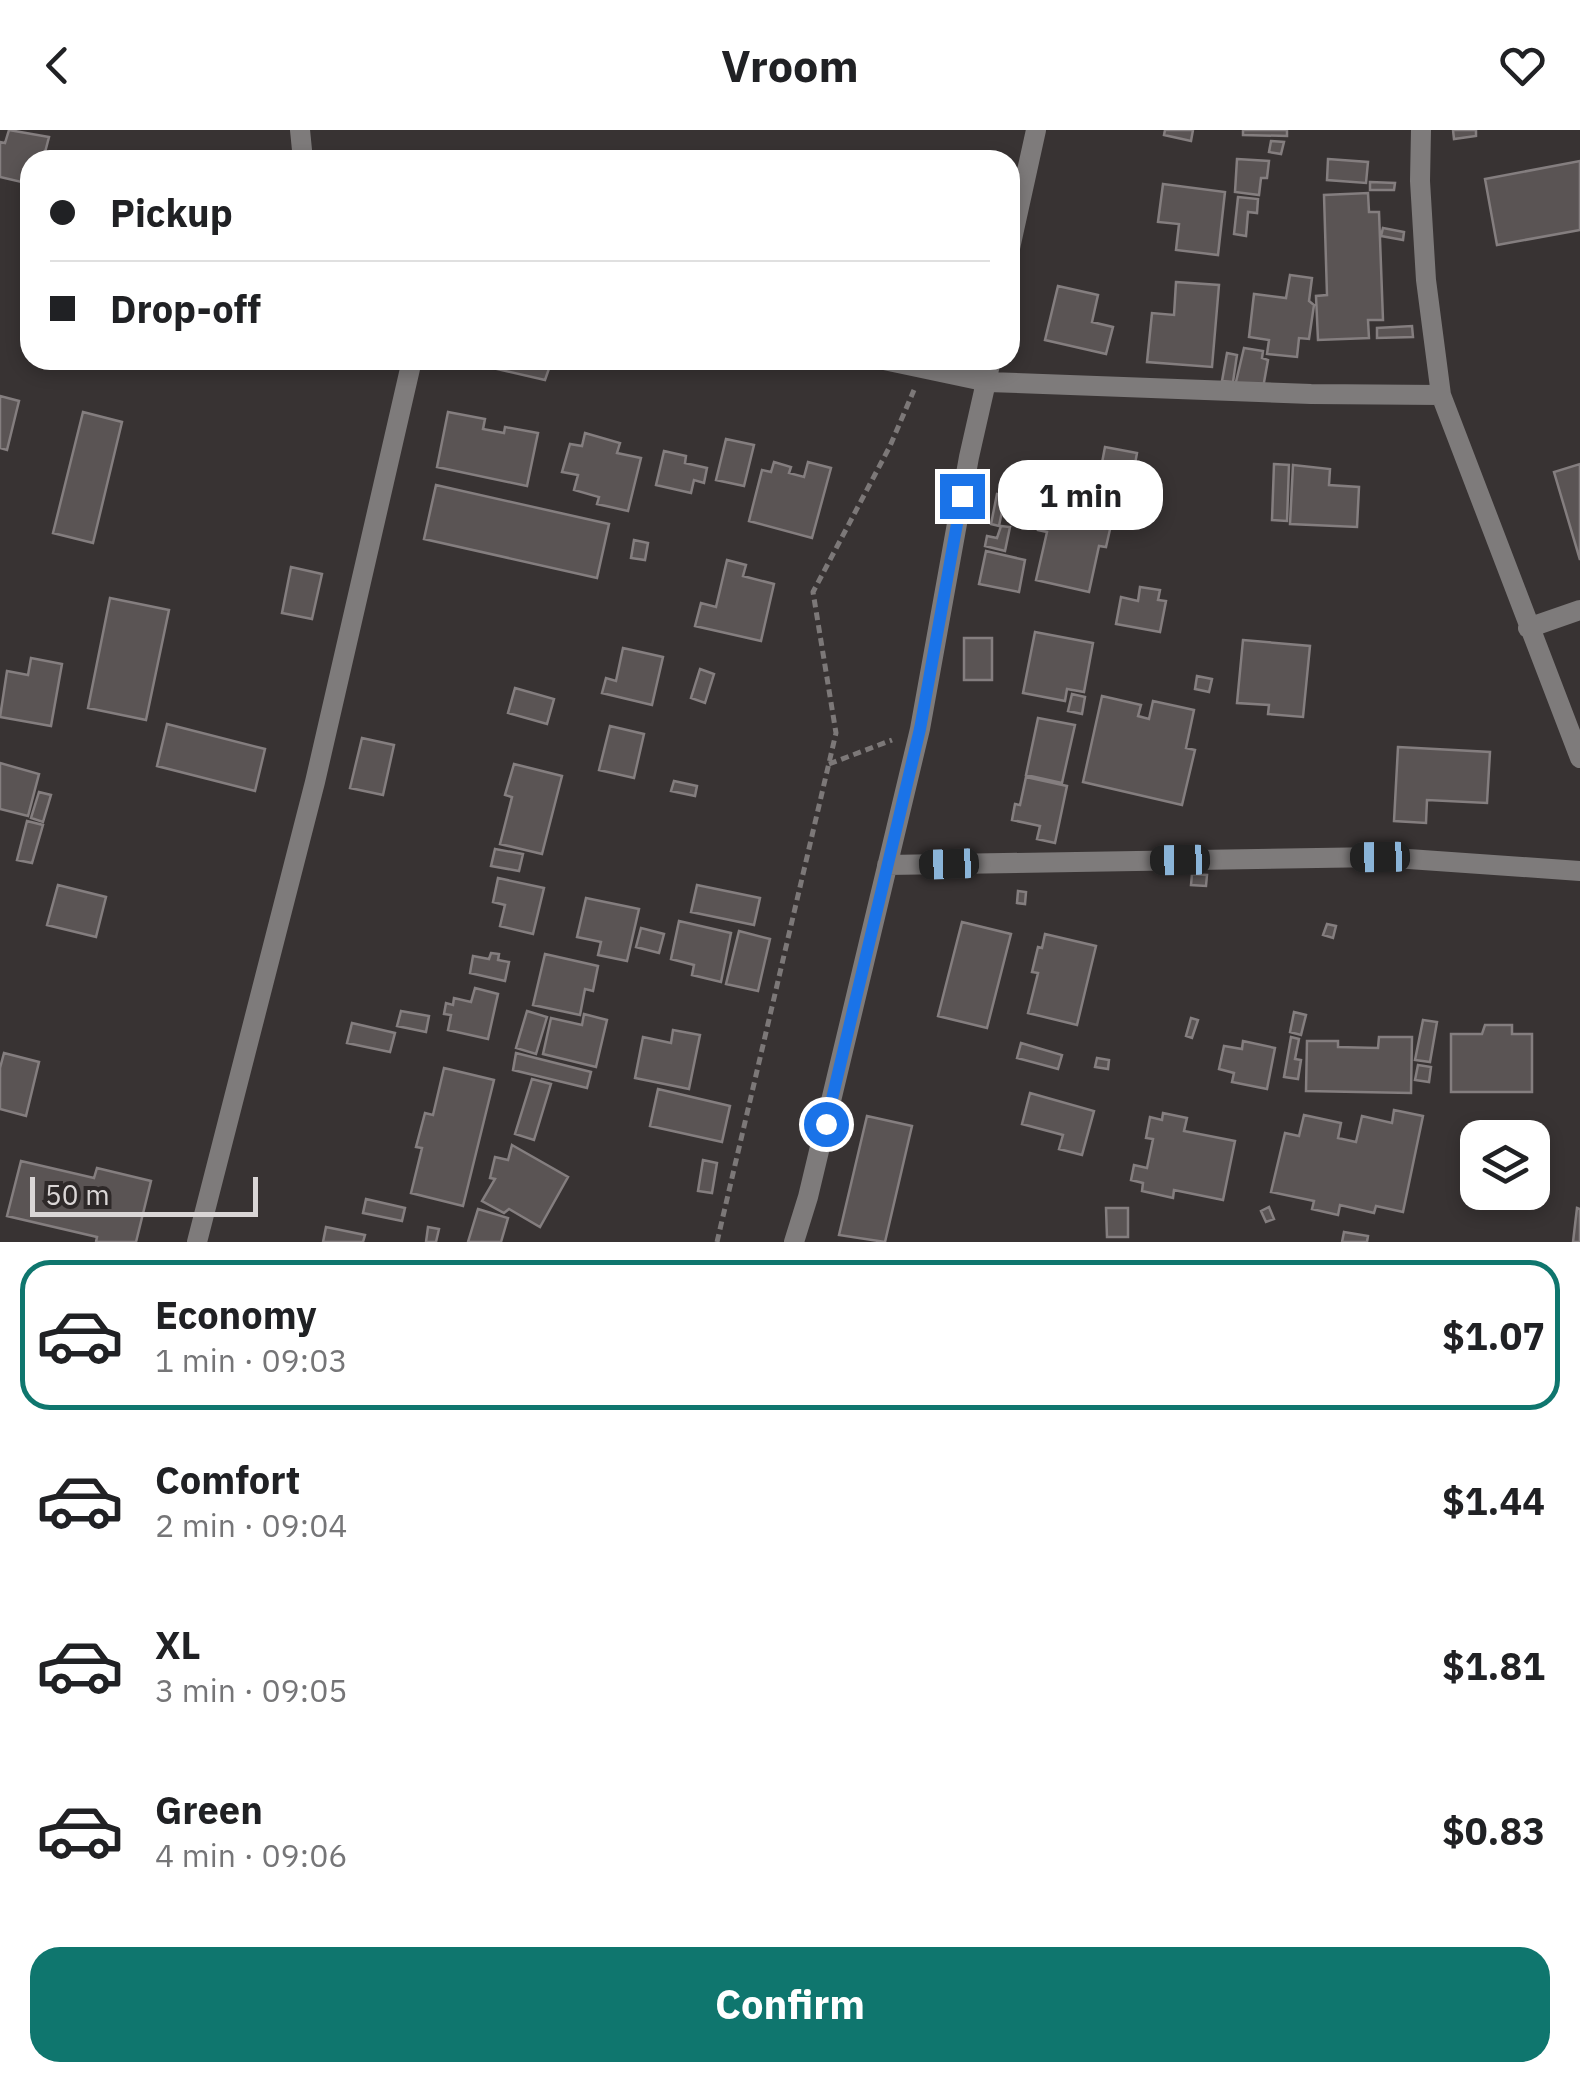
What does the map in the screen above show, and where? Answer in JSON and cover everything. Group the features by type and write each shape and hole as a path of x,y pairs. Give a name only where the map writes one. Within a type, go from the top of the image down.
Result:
{"street":[{"path":"1020,203 1036,130"},
{"path":"1421,130 1426,280 1442,395 1580,758"},
{"path":"197,1242 316,782 410,370"},
{"path":"927,370 988,382 1292,394 1442,395"},
{"path":"794,1242 920,729 969,456 990,370"},
{"path":"1528,628 1580,610"},
{"path":"887,865 1380,857 1580,872"}],"path":[{"path":"717,1242 836,733 813,592 890,446 922,370"},
{"path":"829,764 920,729"}],"building":[{"path":"9,130 49,137 46,150 20,150 20,182 0,177 0,142 5,143"},
{"path":"1165,130 1193,130 1191,141 1164,135"},
{"path":"1243,130 1287,130 1287,136 1243,135"},
{"path":"1453,130 1476,130 1476,136 1454,139"},
{"path":"1271,141 1284,142 1281,154 1269,152"},
{"path":"1237,159 1269,161 1259,195 1235,192"},
{"path":"1328,159 1368,162 1366,183 1327,180"},
{"path":"1580,161 1580,230 1497,245 1485,179"},
{"path":"1370,182 1395,183 1394,190 1370,190"},
{"path":"1163,184 1225,192 1218,255 1176,250 1179,224 1158,222"},
{"path":"1368,193 1369,212 1379,212 1383,320 1368,320 1369,338 1318,340 1316,296 1327,295 1324,195"},
{"path":"1238,197 1258,199 1257,213 1248,212 1246,236 1234,234"},
{"path":"1383,228 1404,232 1403,240 1381,236"},
{"path":"1290,275 1312,278 1309,301 1314,305 1309,339 1299,338 1297,357 1267,354 1269,340 1249,337 1254,294 1286,298"},
{"path":"1176,282 1219,285 1212,367 1147,362 1152,313 1174,315"},
{"path":"1058,286 1098,295 1092,322 1113,327 1106,354 1045,340"},
{"path":"1412,326 1413,337 1377,338 1377,328"},
{"path":"1244,348 1263,351 1262,358 1268,360 1263,388 1235,386"},
{"path":"1227,353 1237,355 1233,382 1222,381"},
{"path":"502,370 548,370 545,380"},
{"path":"0,396 19,401 7,450 0,448"},
{"path":"83,412 122,422 93,543 53,533"},
{"path":"448,412 485,419 483,429 504,433 505,427 538,433 527,486 437,467"},
{"path":"585,433 620,443 617,453 641,458 628,511 597,504 599,497 574,490 578,475 562,472 570,444 582,446"},
{"path":"726,439 754,445 744,486 716,480"},
{"path":"1105,447 1137,453 1133,475 1101,468"},
{"path":"664,451 686,456 685,463 707,468 704,483 694,480 691,493 656,485"},
{"path":"774,462 791,467 789,473 804,477 808,462 831,468 812,538 749,521 762,470 771,472"},
{"path":"1274,464 1289,465 1287,521 1272,520"},
{"path":"1580,464 1580,560 1554,472"},
{"path":"1293,465 1330,469 1329,485 1359,487 1357,527 1290,524"},
{"path":"1088,477 1113,483 1104,523 1111,525 1106,547 1099,546 1089,592 1036,580 1047,532 1038,530 1042,513 1050,515 1058,480 1086,487"},
{"path":"436,485 609,524 597,578 424,539"},
{"path":"997,494 1005,496 999,526 991,524"},
{"path":"1001,526 1010,527 1005,551 985,546 987,536 997,538"},
{"path":"634,540 648,543 645,560 631,558"},
{"path":"986,551 1025,560 1019,592 979,584"},
{"path":"727,560 746,565 743,576 774,584 761,641 695,626 701,603 716,607"},
{"path":"291,567 322,574 312,619 282,613"},
{"path":"1140,587 1160,590 1158,600 1166,601 1160,632 1116,624 1121,597 1138,601"},
{"path":"110,598 169,610 146,720 88,708"},
{"path":"1035,632 1093,643 1084,692 1067,689 1065,701 1023,693"},
{"path":"964,638 992,638 992,680 964,680"},
{"path":"1243,640 1310,646 1303,717 1268,714 1269,705 1237,703"},
{"path":"623,648 663,657 652,705 602,693 606,678 616,681"},
{"path":"31,658 62,664 51,726 0,717 7,671 28,675"},
{"path":"700,669 714,674 705,703 691,698"},
{"path":"1197,676 1212,679 1209,692 1195,689"},
{"path":"515,688 554,699 547,724 508,713"},
{"path":"1072,694 1085,697 1082,714 1068,711"},
{"path":"1102,696 1141,705 1138,716 1149,719 1153,701 1194,710 1186,748 1195,750 1182,805 1083,782"},
{"path":"1038,718 1075,725 1062,783 1026,775"},
{"path":"167,724 265,749 255,791 157,766"},
{"path":"610,726 644,734 634,778 599,770"},
{"path":"362,738 394,745 383,795 350,788"},
{"path":"1398,747 1490,752 1487,803 1427,800 1426,823 1394,821"},
{"path":"0,763 39,774 28,816 0,809"},
{"path":"514,764 562,776 542,854 500,844 512,797 505,795"},
{"path":"1026,777 1067,786 1055,843 1037,839 1040,826 1012,820"},
{"path":"674,781 697,786 695,796 671,791"},
{"path":"39,792 51,795 43,822 31,818"},
{"path":"27,821 43,825 32,863 17,860"},
{"path":"495,849 523,854 519,871 491,866"},
{"path":"1192,874 1207,875 1206,886 1191,885"},
{"path":"498,878 544,888 533,934 500,926 505,905 493,902"},
{"path":"58,885 106,897 96,937 47,925"},
{"path":"697,885 760,898 754,925 691,912"},
{"path":"1018,891 1026,892 1025,904 1017,903"},
{"path":"586,898 639,909 627,961 598,955 601,942 577,937"},
{"path":"679,921 731,933 721,982 692,975 694,965 671,959"},
{"path":"962,922 1011,934 987,1028 938,1016"},
{"path":"1327,924 1336,926 1333,938 1323,935"},
{"path":"641,928 664,934 659,953 636,947"},
{"path":"739,931 770,939 758,991 726,984"},
{"path":"1045,934 1096,946 1077,1025 1028,1013 1038,973 1032,972"},
{"path":"491,953 499,954 498,960 509,962 505,981 470,973 473,956 489,959"},
{"path":"545,954 598,966 593,991 585,989 580,1015 533,1005"},
{"path":"475,988 498,994 488,1039 448,1030 451,1015 444,1014 446,1003 453,1005 454,998 471,1002"},
{"path":"401,1011 429,1016 426,1032 397,1026"},
{"path":"527,1011 547,1017 536,1054 516,1048"},
{"path":"1294,1012 1306,1015 1301,1035 1290,1032"},
{"path":"584,1014 607,1020 596,1067 543,1054 551,1018 582,1025"},
{"path":"1191,1018 1198,1020 1192,1038 1186,1036"},
{"path":"1423,1020 1437,1022 1430,1062 1415,1060"},
{"path":"352,1023 395,1033 390,1052 347,1043"},
{"path":"1485,1025 1512,1025 1512,1034 1532,1034 1532,1092 1451,1092 1451,1034 1482,1034"},
{"path":"673,1030 700,1035 689,1089 635,1078 643,1037 671,1043"},
{"path":"1291,1037 1299,1039 1295,1059 1301,1060 1298,1079 1284,1077"},
{"path":"1379,1037 1412,1037 1411,1093 1306,1091 1307,1041 1338,1041 1338,1047 1378,1048"},
{"path":"1243,1041 1275,1048 1267,1089 1232,1082 1234,1073 1219,1069 1224,1046 1242,1049"},
{"path":"1021,1043 1062,1055 1058,1069 1017,1058"},
{"path":"4,1053 39,1062 26,1116 0,1109"},
{"path":"516,1053 591,1072 587,1088 513,1070"},
{"path":"1097,1058 1109,1060 1108,1069 1095,1067"},
{"path":"1418,1065 1431,1067 1429,1082 1415,1080"},
{"path":"444,1068 494,1080 463,1206 411,1193 422,1148 416,1147 425,1113 433,1115"},
{"path":"532,1079 551,1084 534,1140 515,1134"},
{"path":"658,1089 730,1106 722,1142 650,1126"},
{"path":"1030,1093 1094,1111 1082,1155 1059,1149 1063,1135 1022,1124"},
{"path":"1394,1110 1423,1116 1403,1212 1376,1206 1374,1213 1340,1205 1338,1215 1312,1209 1314,1201 1271,1192 1285,1133 1299,1136 1304,1115 1341,1123 1338,1138 1356,1142 1362,1116 1392,1123"},
{"path":"1163,1113 1187,1118 1184,1131 1235,1141 1223,1200 1174,1190 1173,1198 1142,1191 1143,1183 1131,1180 1134,1165 1147,1168 1153,1139 1146,1138 1150,1117 1162,1120"},
{"path":"867,1116 912,1126 885,1242 839,1235"},
{"path":"512,1145 568,1177 540,1227 509,1209 504,1213 482,1201 495,1179 490,1178 495,1157 508,1160"},
{"path":"703,1160 717,1163 712,1193 698,1191"},
{"path":"21,1161 94,1178 97,1168 151,1181 136,1242 96,1242 97,1237 7,1216"},
{"path":"366,1199 405,1208 402,1221 363,1213"},
{"path":"1269,1207 1274,1219 1266,1222 1261,1211"},
{"path":"1106,1208 1128,1208 1128,1237 1107,1237"},
{"path":"1577,1208 1580,1242 1573,1242"},
{"path":"478,1209 508,1218 501,1242 468,1242"},
{"path":"326,1227 365,1235 363,1242 323,1242"},
{"path":"428,1227 439,1229 436,1242 426,1242"},
{"path":"1344,1232 1368,1236 1367,1242 1342,1242"}],"route":[{"path":"826,1124 920,729 962,496"}]}
